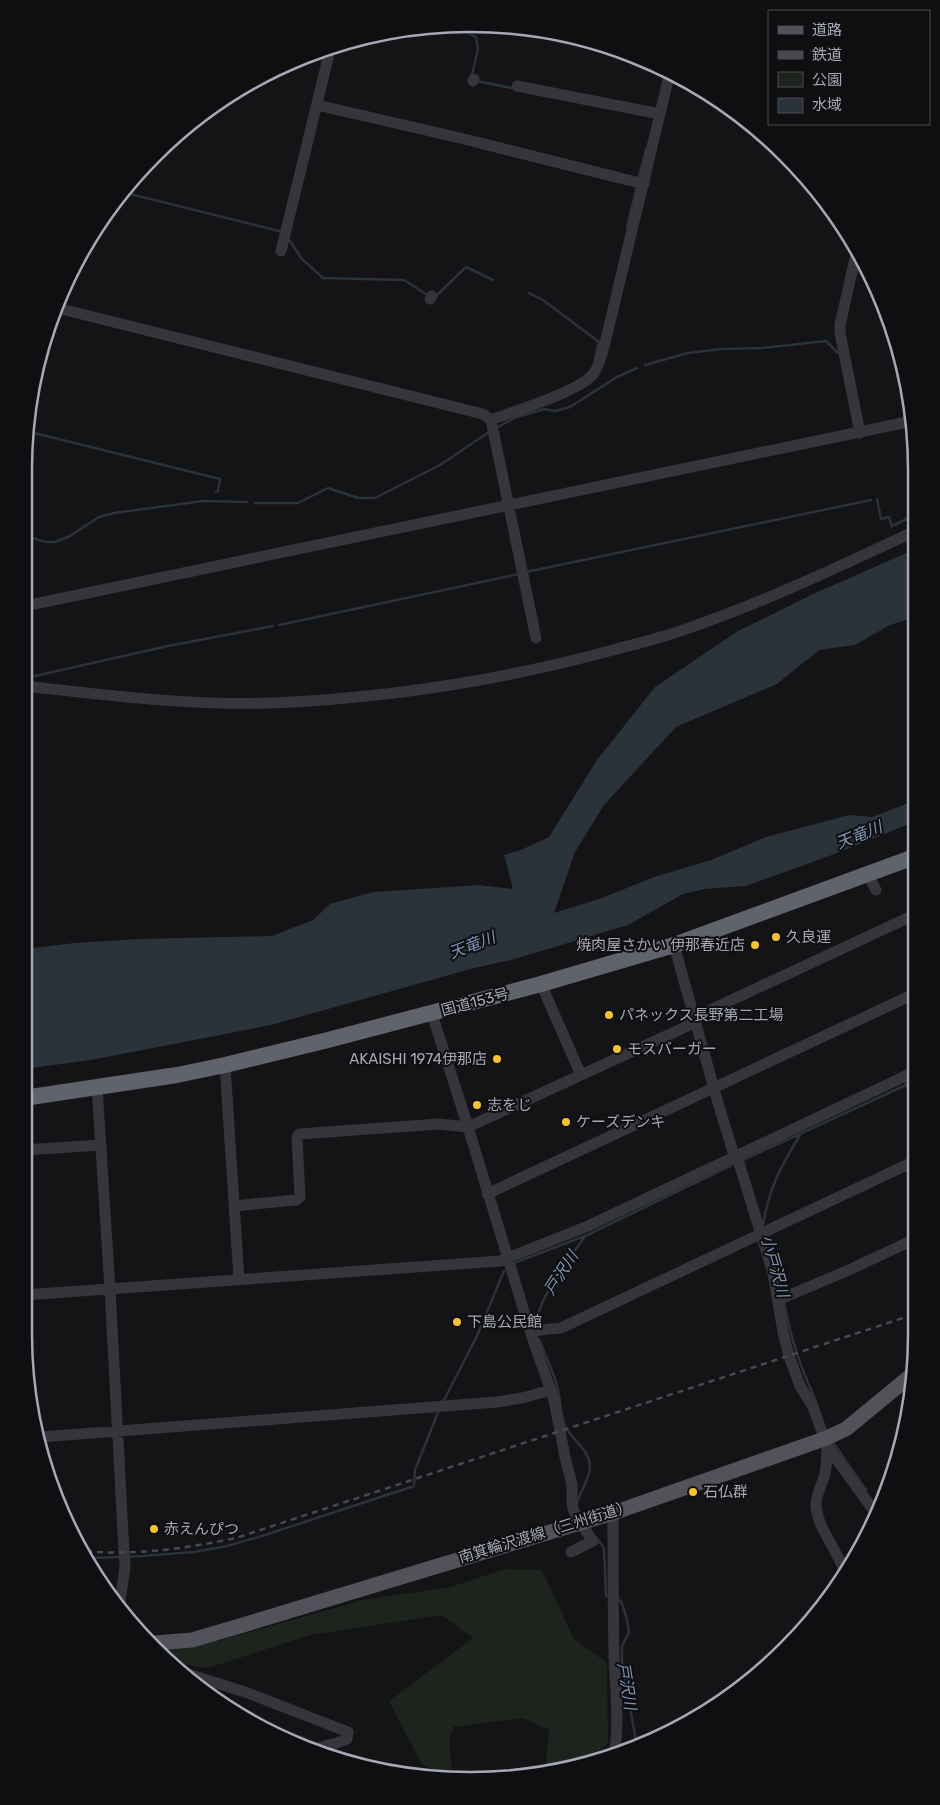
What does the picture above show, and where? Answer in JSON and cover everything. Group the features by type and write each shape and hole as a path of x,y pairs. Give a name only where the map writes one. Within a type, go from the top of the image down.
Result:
{"highway":[{"name":"国道153号","path":"32,1097 177,1075 432,1014 674,945 908,860"}],"main road":[{"name":"南箕輪沢渡線（三州街道）","path":"160,1643 192,1640 219,1633 613,1513 828,1440 846,1429 905,1380"}],"street":[{"path":"281,251 329,56"},
{"path":"492,425 568,391 587,381 595,372 605,343 668,80"},
{"path":"517,86 660,114"},
{"path":"317,105 460,138 644,184"},
{"path":"854,261 840,332 860,433"},
{"path":"63,310 483,414 492,425 536,638"},
{"path":"32,604 905,423"},
{"path":"32,687 171,700 263,703 380,694 465,682 578,659 678,632 746,607 908,534"},
{"path":"868,875 876,890"},
{"path":"234,1206 296,1200 300,1197 297,1137 299,1134 439,1124 468,1127 581,1075 908,918"},
{"path":"674,945 713,1087 735,1156 764,1233 772,1273 781,1299 789,1356 800,1386 813,1407 828,1440 872,1507"},
{"path":"541,984 581,1075"},
{"path":"487,1194 908,997"},
{"path":"432,1014 507,1258 534,1330 551,1390 572,1484 572,1503 580,1522 593,1541 571,1552"},
{"path":"225,1065 239,1280"},
{"path":"32,1294 500,1261 588,1226 735,1156 908,1082"},
{"path":"97,1088 125,1567 121,1598"},
{"path":"32,1149 101,1145"},
{"path":"534,1330 561,1328 908,1164"},
{"path":"781,1299 908,1242"},
{"path":"45,1437 497,1402 522,1398 551,1390"},
{"path":"828,1440 825,1473 817,1496 816,1508 822,1526 836,1550 842,1565"},
{"path":"613,1513 612,1598 617,1695 615,1747"},
{"path":"198,1677 248,1693 348,1732 347,1738 342,1742 323,1747"}],"green space":[{"path":"505,1569 542,1570 574,1639 607,1663 608,1743 595,1754 546,1766 549,1730 523,1718 453,1727 449,1742 452,1769 435,1771 421,1763 389,1701 473,1638 442,1615 310,1635 208,1668 182,1664 166,1649 221,1640 363,1600 451,1587"},
{"path":"273,1725 305,1737 304,1739"}],"water":[{"name":"天竜川","path":"908,552 908,620 890,625 855,645 819,650 777,684 676,727 604,805 575,852 554,913 602,898 654,877 711,860 766,837 849,815 872,817 908,803 908,824 840,852 746,886 704,889 683,894 628,925 511,960 474,968 271,1025 91,1060 32,1068 32,948 139,939 272,936 313,920 330,904 373,892 479,885 513,889 504,855 521,850 549,837 597,760 655,687 738,631 811,595"}],"waterway":[{"path":"466,32 476,37 478,49 472,75"},
{"path":"476,81 512,88"},
{"path":"639,176 646,149"},
{"path":"627,227 637,186"},
{"path":"131,194 283,232"},
{"path":"288,238 301,258 323,278 404,280 429,296"},
{"path":"435,297 466,267 493,280"},
{"path":"529,293 543,300 599,342"},
{"path":"595,359 599,341"},
{"path":"645,365 688,353 826,341 838,353"},
{"path":"496,428 517,417 544,409 555,411 570,407 617,377 637,368"},
{"path":"255,503 298,503 328,488 358,498 375,498 440,465 489,432"},
{"path":"34,433 220,479 218,491 216,492"},
{"path":"877,499 881,519 889,517 892,526 908,518"},
{"path":"526,572 871,500"},
{"path":"32,538 46,542 55,542 70,536 99,517 114,513 203,501 247,502"},
{"path":"279,625 519,574"},
{"path":"32,675 168,646 273,626"},
{"name":"小戸沢川","path":"741,1161 906,1085"},
{"name":"小戸沢川","path":"763,1225 772,1188 800,1135"},
{"name":"戸沢川","path":"514,1263 585,1236 732,1165"},
{"name":"戸沢川","path":"536,1326 538,1315 548,1292 585,1236"},
{"name":"小戸沢川","path":"773,1253 778,1266 783,1294"},
{"path":"443,1402 477,1336 504,1271"},
{"name":"小戸沢川","path":"784,1302 797,1353 816,1401"},
{"name":"戸沢川","path":"539,1339 556,1383 564,1424 589,1461 588,1476 577,1503"},
{"path":"128,1557 194,1552 227,1546 414,1486 415,1470 439,1410"},
{"name":"小戸沢川","path":"832,1441 866,1490"},
{"name":"戸沢川","path":"598,1540 604,1548 606,1596 610,1597"},
{"path":"93,1558 121,1557"},
{"name":"戸沢川","path":"618,1600 621,1601 629,1632 622,1646 622,1661 636,1740"}],"railway":[{"path":"90,1551 143,1552 236,1538 908,1316"}],"place":[{"name":"久良運","path":"776,937"},
{"name":"焼肉屋さかい 伊那春近店","path":"755,945"},
{"name":"パネックス長野第二工場","path":"609,1015"},
{"name":"モスバーガー","path":"617,1049"},
{"name":"AKAISHI 1974伊那店","path":"497,1059"},
{"name":"志をじ","path":"477,1105"},
{"name":"ケーズデンキ","path":"566,1122"},
{"name":"下島公民館","path":"457,1322"},
{"name":"石仏群","path":"693,1492"},
{"name":"赤えんぴつ","path":"154,1529"}]}
